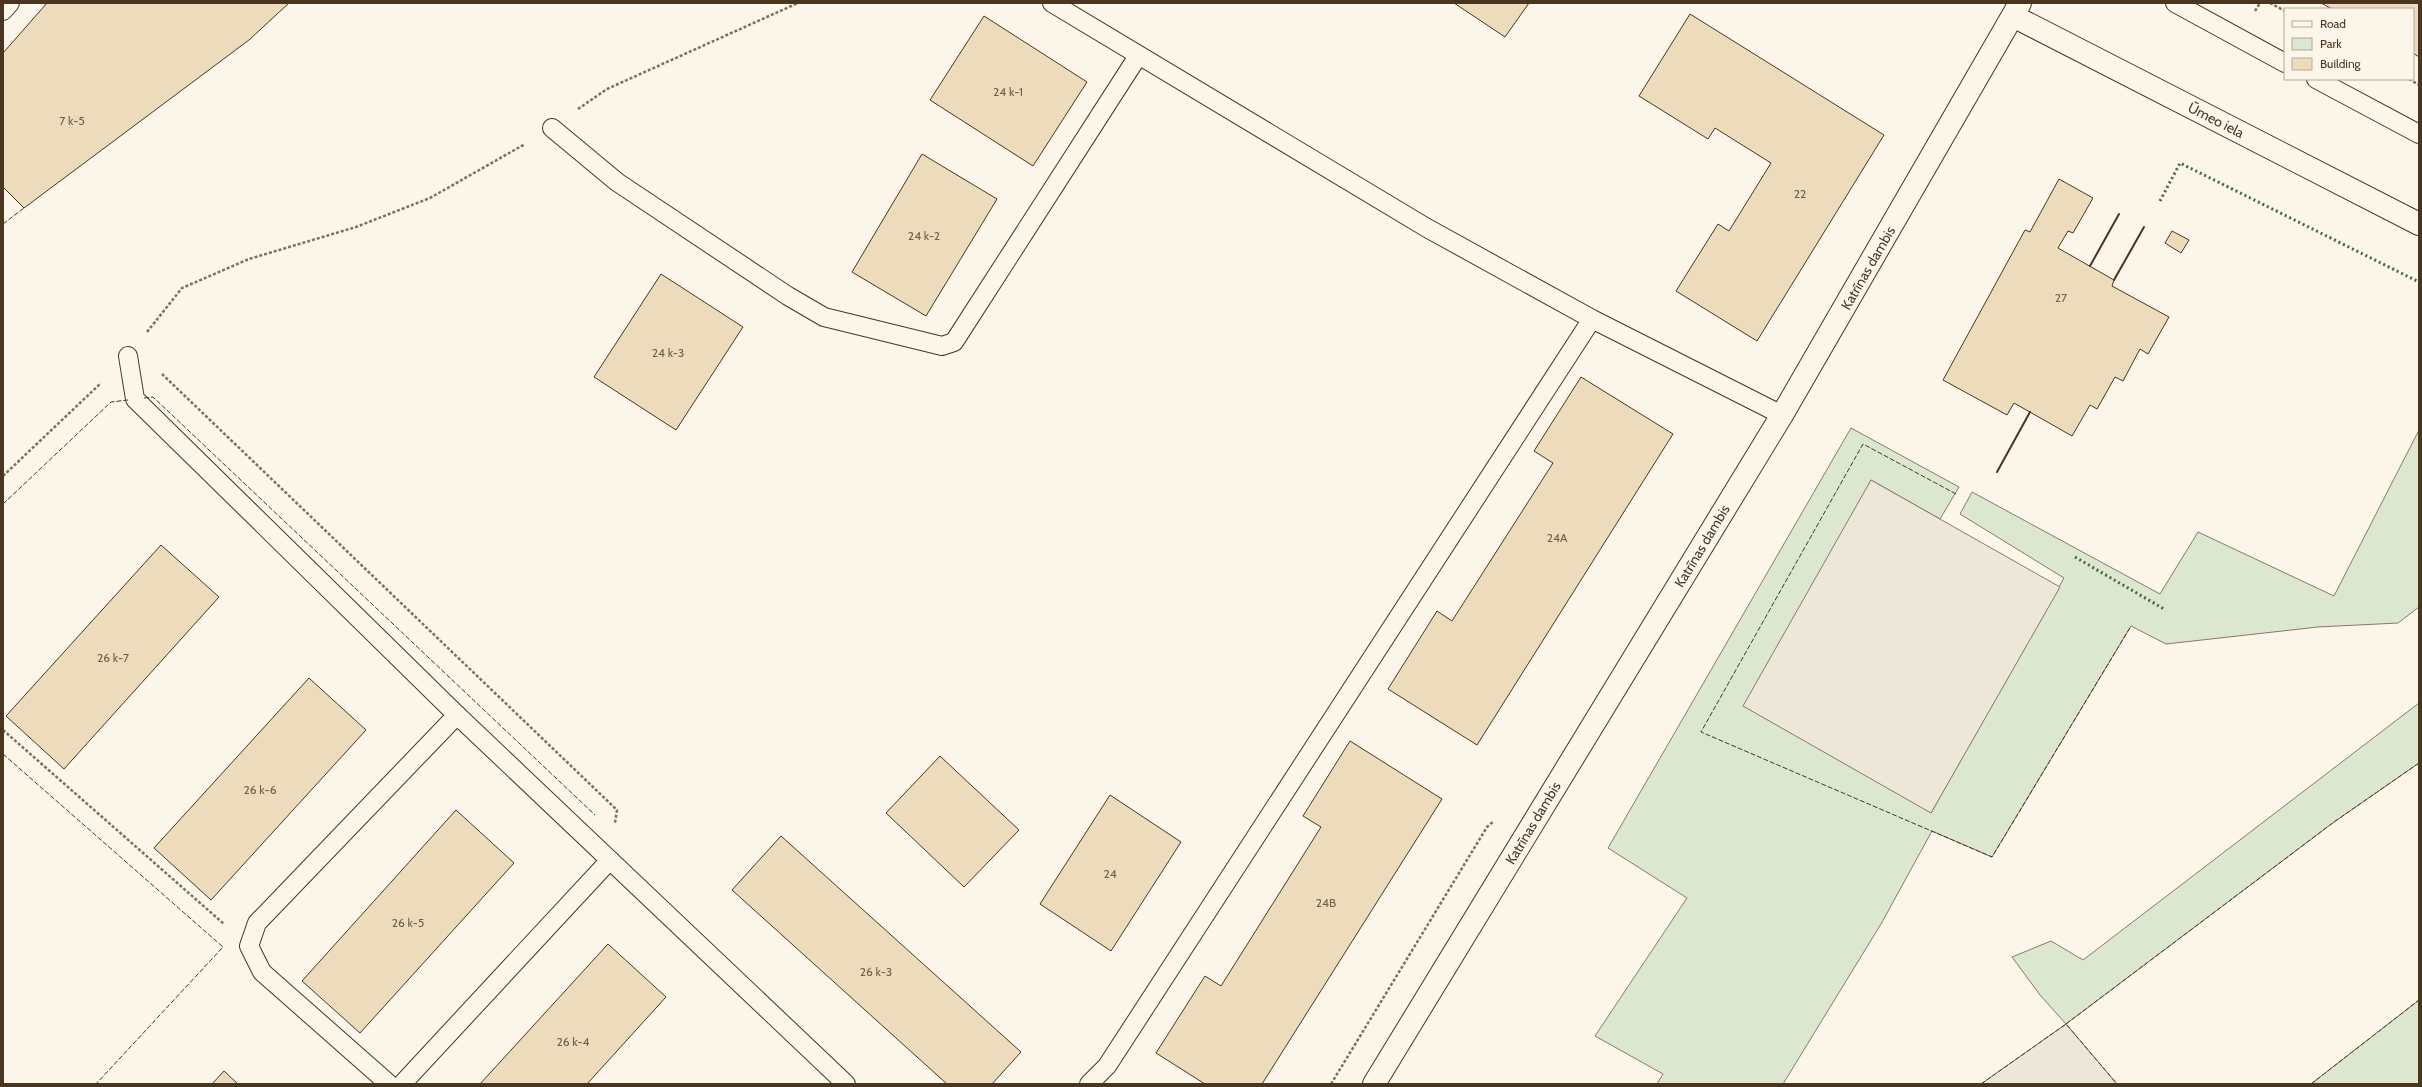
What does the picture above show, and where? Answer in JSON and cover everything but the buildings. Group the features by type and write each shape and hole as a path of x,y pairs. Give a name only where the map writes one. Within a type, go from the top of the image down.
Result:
{"street":[{"name":"Ūmeo iela","path":"2017,10 2419,224"},
{"name":"Katrīnas dambis","path":"1374,1084 1782,415 2017,10"}],"lane":[{"path":"3,12 10,3"},
{"path":"1052,3 1138,56 1427,228 1592,319 1782,415"},
{"path":"2175,3 2284,61"},
{"path":"552,128 617,182 788,296 824,317 942,346 954,342 1138,56"},
{"path":"2318,80 2419,134"},
{"path":"1089,1084 1106,1066 1592,319"},
{"path":"131,352 134,400 457,715 846,1084"},
{"path":"389,1084 262,972 249,946 257,923 457,715"},
{"path":"402,1084 610,860"}],"path":[{"path":"3,476 131,352 182,288 248,259 356,227 430,198 552,128 607,89 798,3"},
{"path":"2270,3 2284,10"},
{"path":"131,352 617,810 610,860"},
{"path":"3,730 249,946"}],"green space":[{"path":"1851,428 1959,487 1940,519 1871,480 1931,813 2064,578 1960,514 1972,492 2160,594 2198,532 2334,596 2419,430 2419,607 2398,623 2318,627 2166,644 2131,626 1992,857 1932,831 1881,924 1783,1084 1657,1084 1663,1074 1595,1036 1687,898 1608,848"},
{"path":"2419,703 2419,763 2334,822 2066,1024 2040,995 2012,957 2051,941 2083,960"},
{"path":"2419,1000 2419,1084 2311,1084"}],"shaded area":[{"path":"1871,480 2060,587 1931,813 1743,706"},
{"path":"2066,1024 2117,1084 1981,1084"}],"hedge":[{"path":"2160,201 2180,163 2419,282"},
{"path":"2075,557 2164,609"}],"fence":[{"path":"3,224 24,208"},
{"path":"144,398 153,397 595,815"},
{"path":"3,504 111,402 128,400"},
{"path":"1956,494 1863,444 1701,732 1992,857 2131,626"},
{"path":"3,754 223,947 96,1084"},
{"path":"2066,1024 2334,822 2419,763"},
{"path":"2311,1084 2419,1000"},
{"path":"1981,1084 2066,1024 2117,1084"}],"wall":[{"path":"2090,266 2119,214"},
{"path":"2114,280 2144,227"},
{"path":"1997,472 2030,412"}]}
